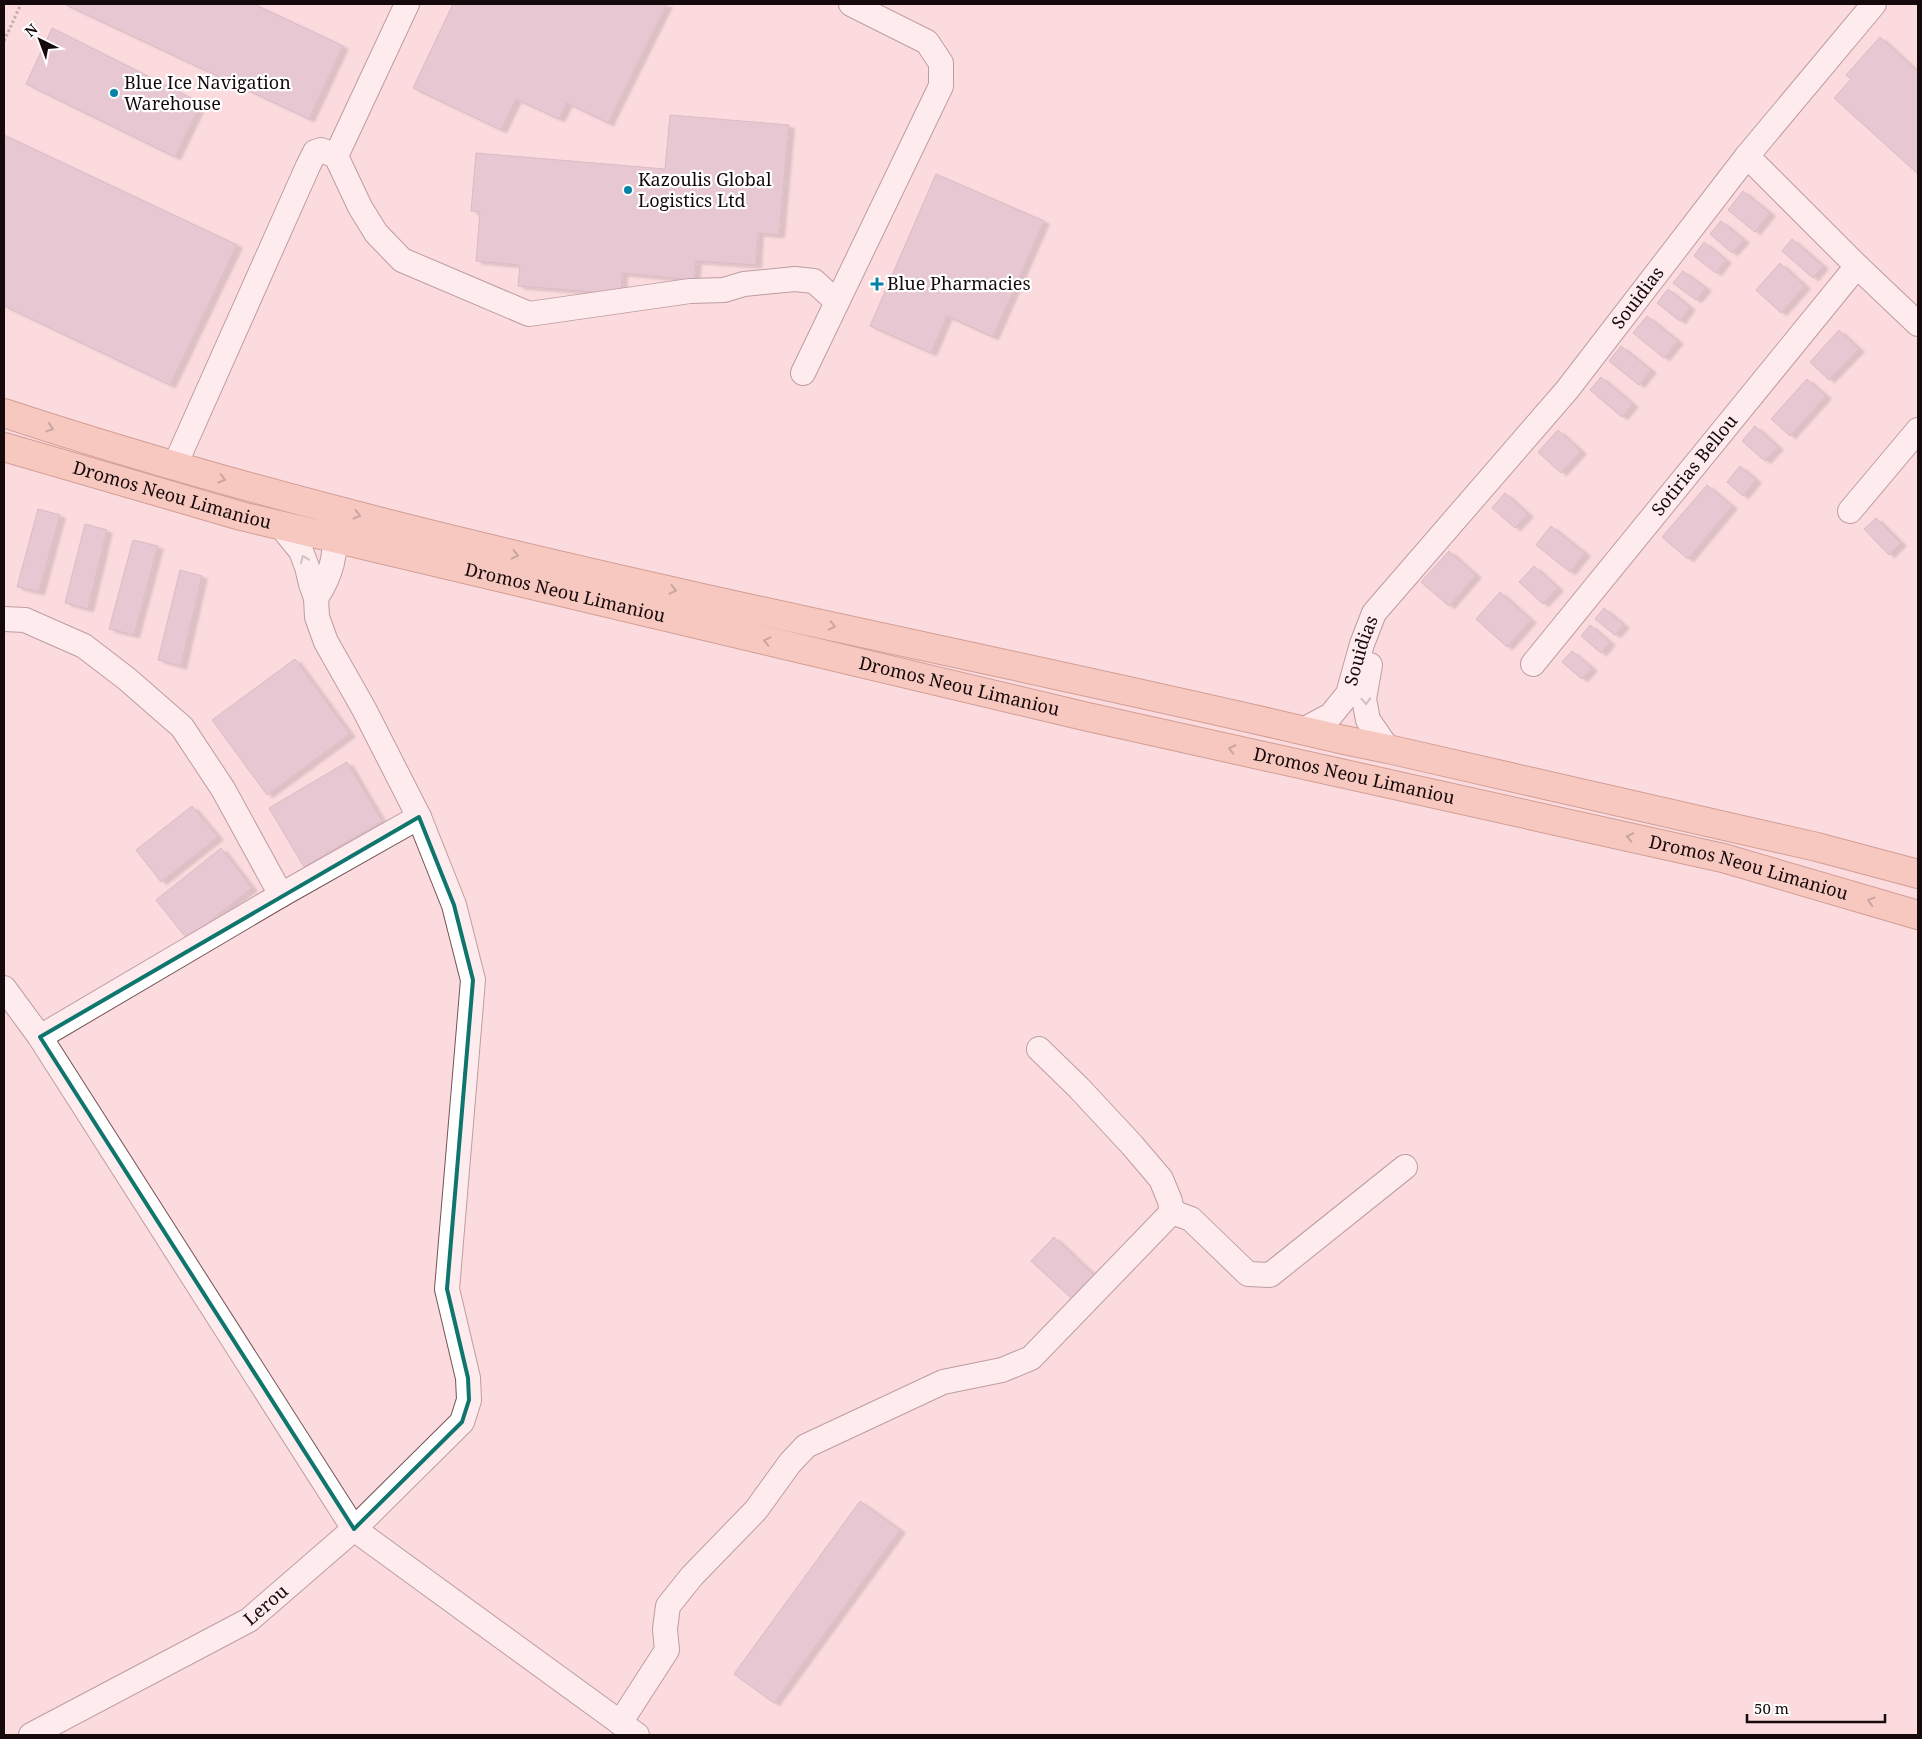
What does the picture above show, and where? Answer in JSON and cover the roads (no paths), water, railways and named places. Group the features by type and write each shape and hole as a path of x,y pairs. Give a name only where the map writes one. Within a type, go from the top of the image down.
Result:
{"main road":[{"name":"Dromos Neou Limaniou","path":"4,413 175,466 501,552 1388,749 1817,847 1918,874"},
{"name":"Dromos Neou Limaniou","path":"4,447 241,516 1088,718 1722,858 1918,914"}],"street":[{"path":"336,156 407,4"},
{"path":"802,373 941,86 941,63 927,42 850,4"},
{"name":"Souidias","path":"1303,730 1331,715 1348,694 1362,644 1374,613 1567,390 1747,156 1874,4"},
{"path":"175,466 311,159 315,152 321,150 336,156 360,207 376,233 402,260 529,314 690,291 724,290 744,284 795,279 814,281 837,302"},
{"path":"1747,156 1918,324"},
{"name":"Sotirias Bellou","path":"1533,664 1858,266"},
{"path":"1850,511 1918,430"},
{"path":"276,494 295,510 313,515 332,526 336,539 328,580 316,598"},
{"path":"40,1037 281,895 419,817 364,709 326,642 317,617 316,598 301,551 280,525"},
{"name":"Souidias","path":"1388,749 1368,720 1364,699 1373,651 1397,588"},
{"path":"4,619 25,620 84,646 127,679 182,727 223,789 281,895"},
{"name":"Lerou","path":"31,1735 249,1620 354,1529 462,1422 469,1400 468,1378 447,1289 473,980 454,904 419,817"},
{"path":"4,988 40,1037 354,1529 629,1729 666,1650 665,1629 668,1606 692,1576 756,1510 790,1463 806,1446 943,1382 1002,1370 1031,1358 1172,1212"},
{"path":"1039,1049 1080,1088 1160,1179 1170,1201 1172,1212"},
{"path":"1172,1212 1191,1219 1248,1274 1270,1275 1405,1167"}],"place":[{"name":"Blue Ice Navigation Warehouse","path":"114,93"},
{"name":"Kazoulis Global Logistics Ltd","path":"628,190"},
{"name":"Blue Pharmacies","path":"877,284"}]}
